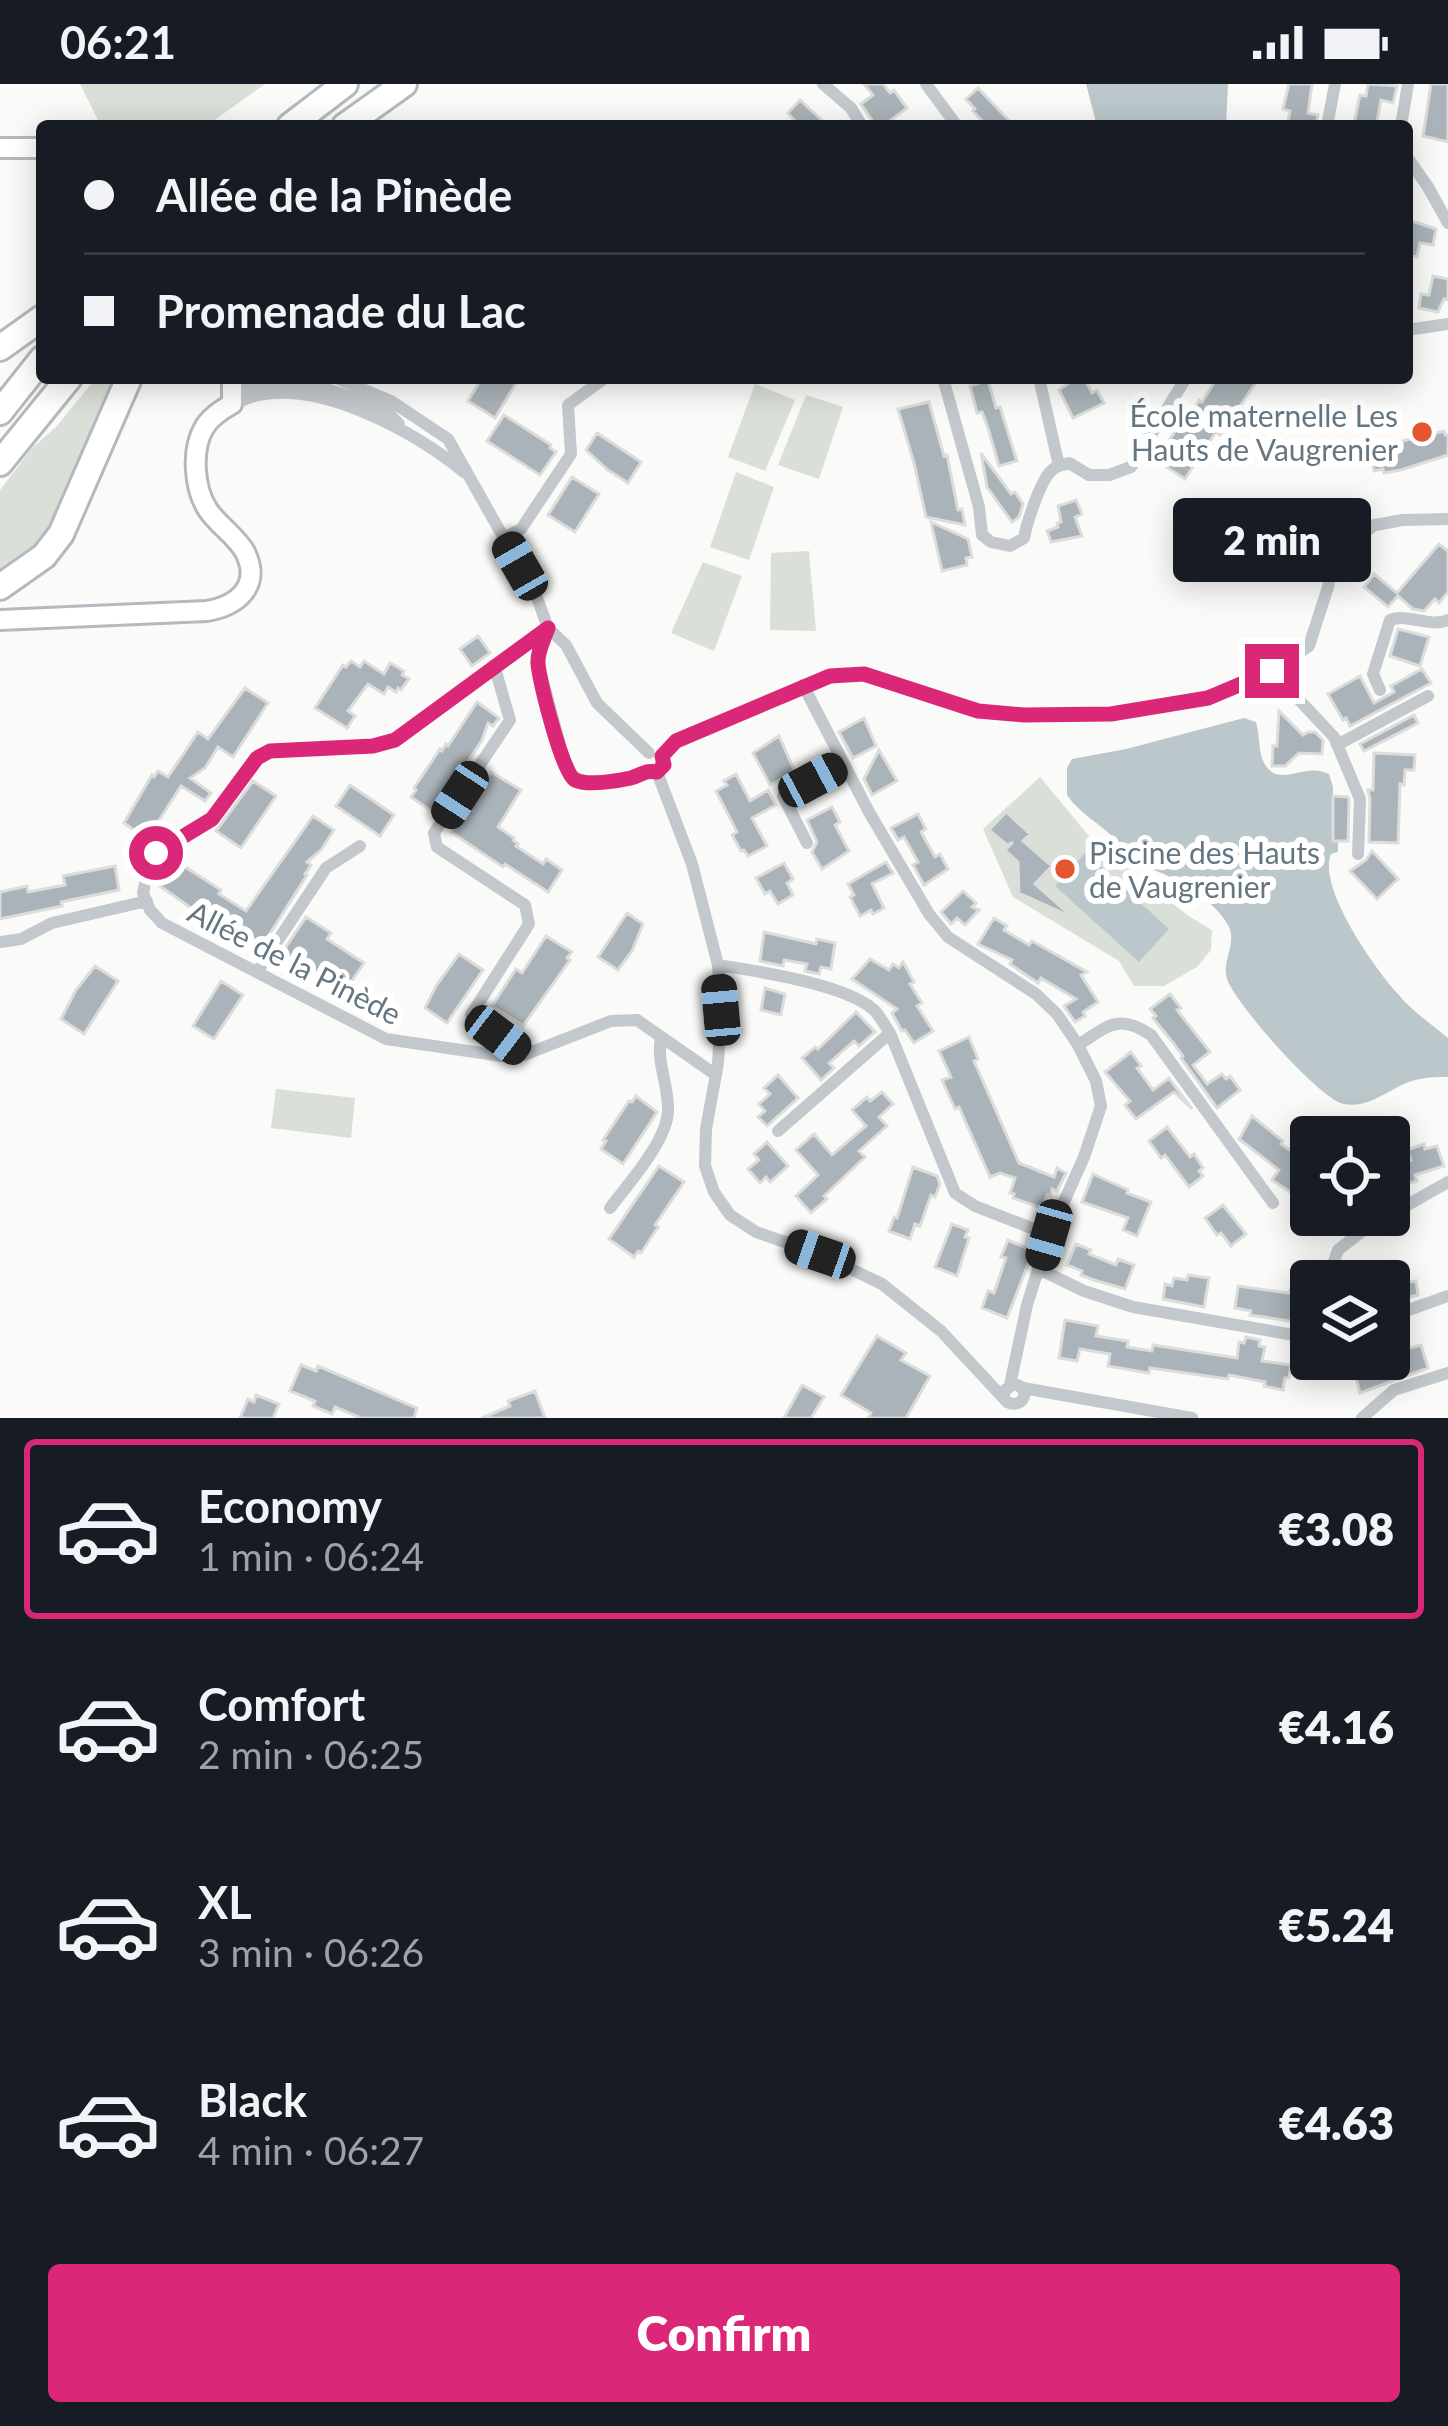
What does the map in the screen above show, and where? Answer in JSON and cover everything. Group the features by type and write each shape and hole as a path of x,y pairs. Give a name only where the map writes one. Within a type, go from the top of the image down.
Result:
{"highway":[{"path":"297,120 344,84"},
{"path":"354,120 404,84"},
{"path":"0,347 36,322"},
{"path":"0,412 36,367"},
{"path":"0,463 64,384"},
{"path":"0,587 44,556 61,534 126,384"}],"street":[{"path":"823,84 858,120"},
{"path":"926,84 953,120"},
{"path":"1328,120 1335,84"},
{"path":"1402,120 1408,84"},
{"path":"0,148 36,148"},
{"path":"1413,166 1448,224"},
{"path":"1413,329 1448,324"},
{"path":"232,384 232,404"},
{"path":"350,384 391,401 448,439 536,595 548,628 566,646 597,703 664,765 631,778 574,780 567,771 537,659 548,628"},
{"path":"504,538 521,529 571,454 568,405 596,384"},
{"path":"945,384 979,507 982,535 1010,546 1024,538 1029,514 1048,474 1069,463 1089,475 1109,475 1131,467 1182,384"},
{"path":"1040,384 1059,466"},
{"path":"0,620 207,611 226,608 239,598 250,578 245,553 200,497 199,439 206,424 232,404 259,395 285,393 340,403 386,421 437,450 469,476"},
{"path":"656,754 676,741 830,676 864,674 978,711 1024,715 1111,714 1208,698 1272,671 1309,646 1333,563 1343,546 1375,526 1448,519"},
{"path":"1381,690 1373,674 1390,620 1399,616 1424,624 1448,620"},
{"name":"Allée de la Pinède","path":"548,628 395,740 373,746 270,751 257,758 212,819 156,853 143,893 162,922 386,1039 524,1055 611,1021 638,1020 716,1075"},
{"path":"494,665 510,720 434,833 437,847 525,905 529,924 471,1015 524,1055"},
{"path":"1272,671 1334,737 1360,799 1358,854"},
{"path":"803,686 928,914 948,938 1036,994 1057,1014 1096,1081 1101,1106 1049,1235 1027,1305 1010,1404 1017,1412"},
{"path":"1337,745 1428,696"},
{"path":"808,843 783,796 843,764"},
{"path":"652,771 692,864 718,965 721,1010 705,1166 714,1192 730,1215 756,1232 820,1254 882,1284 941,1331 998,1394 1012,1390 1127,1413 1192,1418"},
{"path":"256,972 326,868 360,846"},
{"path":"0,942 21,939 52,923 147,901"},
{"path":"718,965 836,989 876,1011 890,1033 956,1192 975,1206 1049,1235"},
{"path":"1078,1045 1111,1025 1134,1024 1151,1035 1273,1203"},
{"path":"778,1131 890,1033"},
{"path":"610,1208 666,1127 661,1037"},
{"path":"1335,1260 1338,1250 1365,1229 1448,1182"},
{"path":"1039,1269 1133,1307 1290,1334"},
{"path":"1410,1310 1448,1296"},
{"path":"1362,1418 1394,1390 1448,1372"}],"shaded area":[{"path":"80,84 265,84 214,120 98,120"},
{"path":"1086,84 1228,84 1226,120 1095,120"},
{"path":"91,384 114,384 58,513 30,552 0,574 0,490 33,447"},
{"path":"755,384 795,400 765,471 728,457"},
{"path":"806,395 843,407 819,479 778,465"},
{"path":"736,472 774,487 749,560 710,547"},
{"path":"809,551 816,631 770,630 771,553"},
{"path":"703,562 742,576 714,651 671,633"},
{"path":"1244,718 1256,722 1262,758 1270,771 1329,774 1333,840 1338,841 1329,868 1332,886 1363,947 1388,982 1448,1038 1448,1077 1412,1081 1362,1104 1332,1098 1279,1049 1233,991 1226,972 1231,932 1216,909 1182,884 1135,862 1067,795 1067,768 1072,759"},
{"name":"Piscine des Hauts de Vaugrenier","path":"1040,777 1093,841 1212,930 1211,950 1197,967 1164,986 1134,986 1119,961 1013,897 983,829"},
{"path":"1085,853 1169,929 1139,962 1055,886"},
{"path":"276,1089 355,1098 351,1138 271,1128"}],"building":[{"path":"864,84 883,84 890,93 894,90 907,108 891,120 872,120 861,104 873,95"},
{"path":"1289,84 1312,84 1308,113 1318,115 1317,120 1288,120 1290,111 1283,109"},
{"path":"1368,84 1397,86 1393,103 1381,100 1377,120 1355,120 1360,95 1366,96"},
{"path":"1431,84 1448,84 1448,142 1423,136"},
{"path":"978,88 1008,120 981,120 966,99"},
{"path":"800,100 822,120 794,120 788,113"},
{"path":"1413,221 1436,229 1433,245 1420,243 1417,257 1413,256"},
{"path":"1433,276 1448,279 1448,300 1444,299 1438,312 1419,308 1421,294 1429,295"},
{"path":"478,384 515,384 495,418 468,401"},
{"path":"989,384 1017,461 999,466 970,386"},
{"path":"1068,384 1087,384 1104,403 1073,418 1059,390"},
{"path":"1213,384 1255,384 1185,479 1156,460 1188,412 1202,402"},
{"path":"929,402 965,525 926,517 898,409"},
{"path":"504,415 556,452 540,475 487,441"},
{"path":"1444,431 1448,455 1401,470 1374,471 1369,449"},
{"path":"597,433 641,462 628,483 586,450"},
{"path":"981,453 1023,504 1012,522 987,487"},
{"path":"572,477 599,494 575,532 548,515"},
{"path":"1076,500 1082,514 1075,517 1082,536 1051,542 1047,531 1061,522 1058,506"},
{"path":"931,522 968,539 972,557 966,558 967,565 942,571"},
{"path":"1439,544 1448,551 1448,592 1439,603 1435,599 1424,611 1413,609 1398,596 1388,607 1364,587 1374,574 1397,593"},
{"path":"1398,629 1429,637 1420,666 1390,656"},
{"path":"478,636 490,653 472,666 460,649"},
{"path":"351,661 360,667 364,661 384,674 390,663 409,679 401,690 388,687 384,694 368,684 348,711 355,716 347,728 315,708 343,665"},
{"path":"1422,669 1431,683 1350,726 1328,694 1360,676 1374,703 1394,692 1391,686"},
{"path":"245,688 268,703 233,757 218,747 205,768 190,778 211,793 205,801 181,786 147,839 124,823 152,775 158,771 168,777 198,732 208,739"},
{"path":"477,702 499,718 493,726 488,723 482,740 434,813 411,797 414,788"},
{"path":"1279,711 1303,735 1315,732 1323,740 1322,754 1299,753 1285,766 1272,766"},
{"path":"1414,715 1418,723 1364,751 1360,744"},
{"path":"864,718 876,746 853,758 839,732"},
{"path":"779,736 795,772 770,785 753,753"},
{"path":"879,750 897,781 872,795 864,779"},
{"path":"1374,753 1415,755 1414,770 1405,770 1404,785 1400,784 1398,843 1369,842 1368,790 1373,790"},
{"path":"491,772 521,790 498,827 514,838 516,846 562,870 548,892 451,832"},
{"path":"736,774 750,801 768,790 776,805 752,818 767,846 748,856 732,835 737,832 716,791"},
{"path":"253,781 276,796 241,848 216,831"},
{"path":"350,785 394,815 380,836 336,806"},
{"path":"1333,796 1348,797 1348,841 1333,841"},
{"path":"832,807 840,822 835,825 849,851 822,869 812,852 817,842 807,820"},
{"path":"1006,812 1030,834 1023,841 1052,866 1035,884 1065,914 1019,893 1018,862 1005,850 1013,842 1007,845 989,830"},
{"path":"918,814 926,829 921,832 948,869 924,885 904,837 898,840 891,828"},
{"path":"313,816 334,830 307,862 311,865 307,875 257,954 157,884 172,861 246,911"},
{"path":"1372,851 1398,879 1377,899 1350,871"},
{"path":"886,862 893,873 872,884 884,908 860,916 848,884"},
{"path":"784,863 793,879 787,883 793,895 778,904 756,878"},
{"path":"115,866 119,890 0,919 0,892 65,885 63,876"},
{"path":"963,891 979,910 965,925 957,918 951,924 941,912"},
{"path":"627,913 643,924 618,970 598,957"},
{"path":"306,917 331,933 327,939 364,963 347,988 282,953"},
{"path":"994,918 1029,945 1032,941 1087,972 1081,975 1098,1002 1083,1012 1085,1016 1075,1022 1064,1006 1076,999 1041,978 1038,983 1010,964 1012,960 978,944"},
{"path":"764,932 816,944 817,939 835,943 831,969 821,967 819,974 805,971 807,964 760,961"},
{"path":"546,936 572,952 570,960 523,1026 492,1006"},
{"path":"459,954 483,970 447,1023 425,1008"},
{"path":"870,959 889,970 903,962 922,1003 917,1006 933,1031 914,1043 892,1013 897,1009 852,979"},
{"path":"95,966 118,981 84,1034 61,1019"},
{"path":"221,981 243,995 214,1039 193,1026"},
{"path":"765,988 785,994 781,1015 761,1010"},
{"path":"1170,994 1210,1052 1193,1065 1207,1084 1222,1074 1226,1079 1230,1076 1240,1090 1217,1108 1153,1018 1150,1009"},
{"path":"856,1012 875,1032 859,1046 854,1041 829,1063 834,1068 821,1080 802,1058"},
{"path":"969,1037 978,1059 974,1061 1019,1163 1054,1177 1057,1168 1066,1173 1042,1208 1013,1198 1015,1178 1000,1173 990,1177 942,1080 951,1077 939,1051"},
{"path":"1131,1052 1153,1090 1169,1078 1192,1109 1174,1092 1136,1119 1125,1105 1130,1101 1105,1072"},
{"path":"778,1075 798,1098 767,1126 758,1117 765,1111 759,1104 770,1094 764,1088"},
{"path":"882,1092 893,1104 879,1117 887,1126 859,1151 865,1157 811,1213 796,1196 818,1175 796,1150 814,1134 832,1155 866,1126 852,1110"},
{"path":"636,1096 657,1112 623,1164 601,1149"},
{"path":"1252,1116 1283,1141 1290,1150 1290,1192 1272,1180 1279,1170 1239,1139"},
{"path":"1167,1127 1203,1168 1199,1171 1203,1176 1189,1187 1149,1141"},
{"path":"767,1142 788,1166 770,1182 766,1177 760,1183 748,1169 759,1160 754,1154"},
{"path":"1437,1146 1444,1166 1415,1175 1417,1181 1410,1183 1410,1149"},
{"path":"659,1166 684,1182 641,1253 634,1257 609,1239"},
{"path":"913,1167 937,1176 940,1184 910,1239 889,1231"},
{"path":"1093,1174 1151,1202 1137,1236 1123,1230 1128,1218 1082,1202"},
{"path":"1223,1205 1246,1234 1231,1246 1205,1218"},
{"path":"952,1224 968,1230 965,1237 969,1238 957,1276 935,1267"},
{"path":"1008,1240 1031,1250 1007,1318 982,1308 988,1291 994,1293"},
{"path":"1076,1244 1116,1265 1118,1259 1134,1265 1125,1289 1081,1275 1082,1271 1067,1265"},
{"path":"1188,1275 1209,1278 1204,1307 1163,1299 1165,1284 1172,1286 1174,1278 1187,1280"},
{"path":"1416,1281 1418,1295 1410,1297 1410,1282"},
{"path":"1238,1286 1290,1290 1290,1321 1235,1308"},
{"path":"1065,1320 1098,1326 1096,1336 1152,1351 1153,1345 1237,1358 1239,1342 1244,1343 1246,1337 1260,1340 1259,1346 1265,1347 1262,1361 1290,1365 1290,1372 1283,1390 1229,1375 1228,1379 1108,1366 1110,1354 1080,1349 1077,1361 1059,1358"},
{"path":"877,1336 906,1353 901,1360 930,1376 906,1418 868,1418 871,1413 841,1395"},
{"path":"1421,1345 1428,1368 1410,1375 1410,1348"},
{"path":"301,1365 316,1371 318,1366 417,1408 414,1418 361,1418 335,1407 332,1414 313,1406 315,1401 290,1391"},
{"path":"1357,1380 1395,1380 1360,1393"},
{"path":"802,1385 824,1397 811,1418 784,1418"},
{"path":"535,1391 545,1418 482,1418 510,1406 508,1401"},
{"path":"256,1395 279,1404 273,1418 240,1418 248,1399 254,1402"}],"place":[{"name":"École maternelle Les Hauts de Vaugrenier","path":"1422,432"},
{"name":"Piscine des Hauts de Vaugrenier","path":"1065,869"}],"route":[{"path":"156,853 212,819 257,758 270,751 373,746 395,740 548,628 537,659 550,715 567,771 574,780 590,782 657,772 664,765 662,756 676,741 830,676 864,674 978,711 1024,715 1111,714 1208,698 1272,671"}]}
